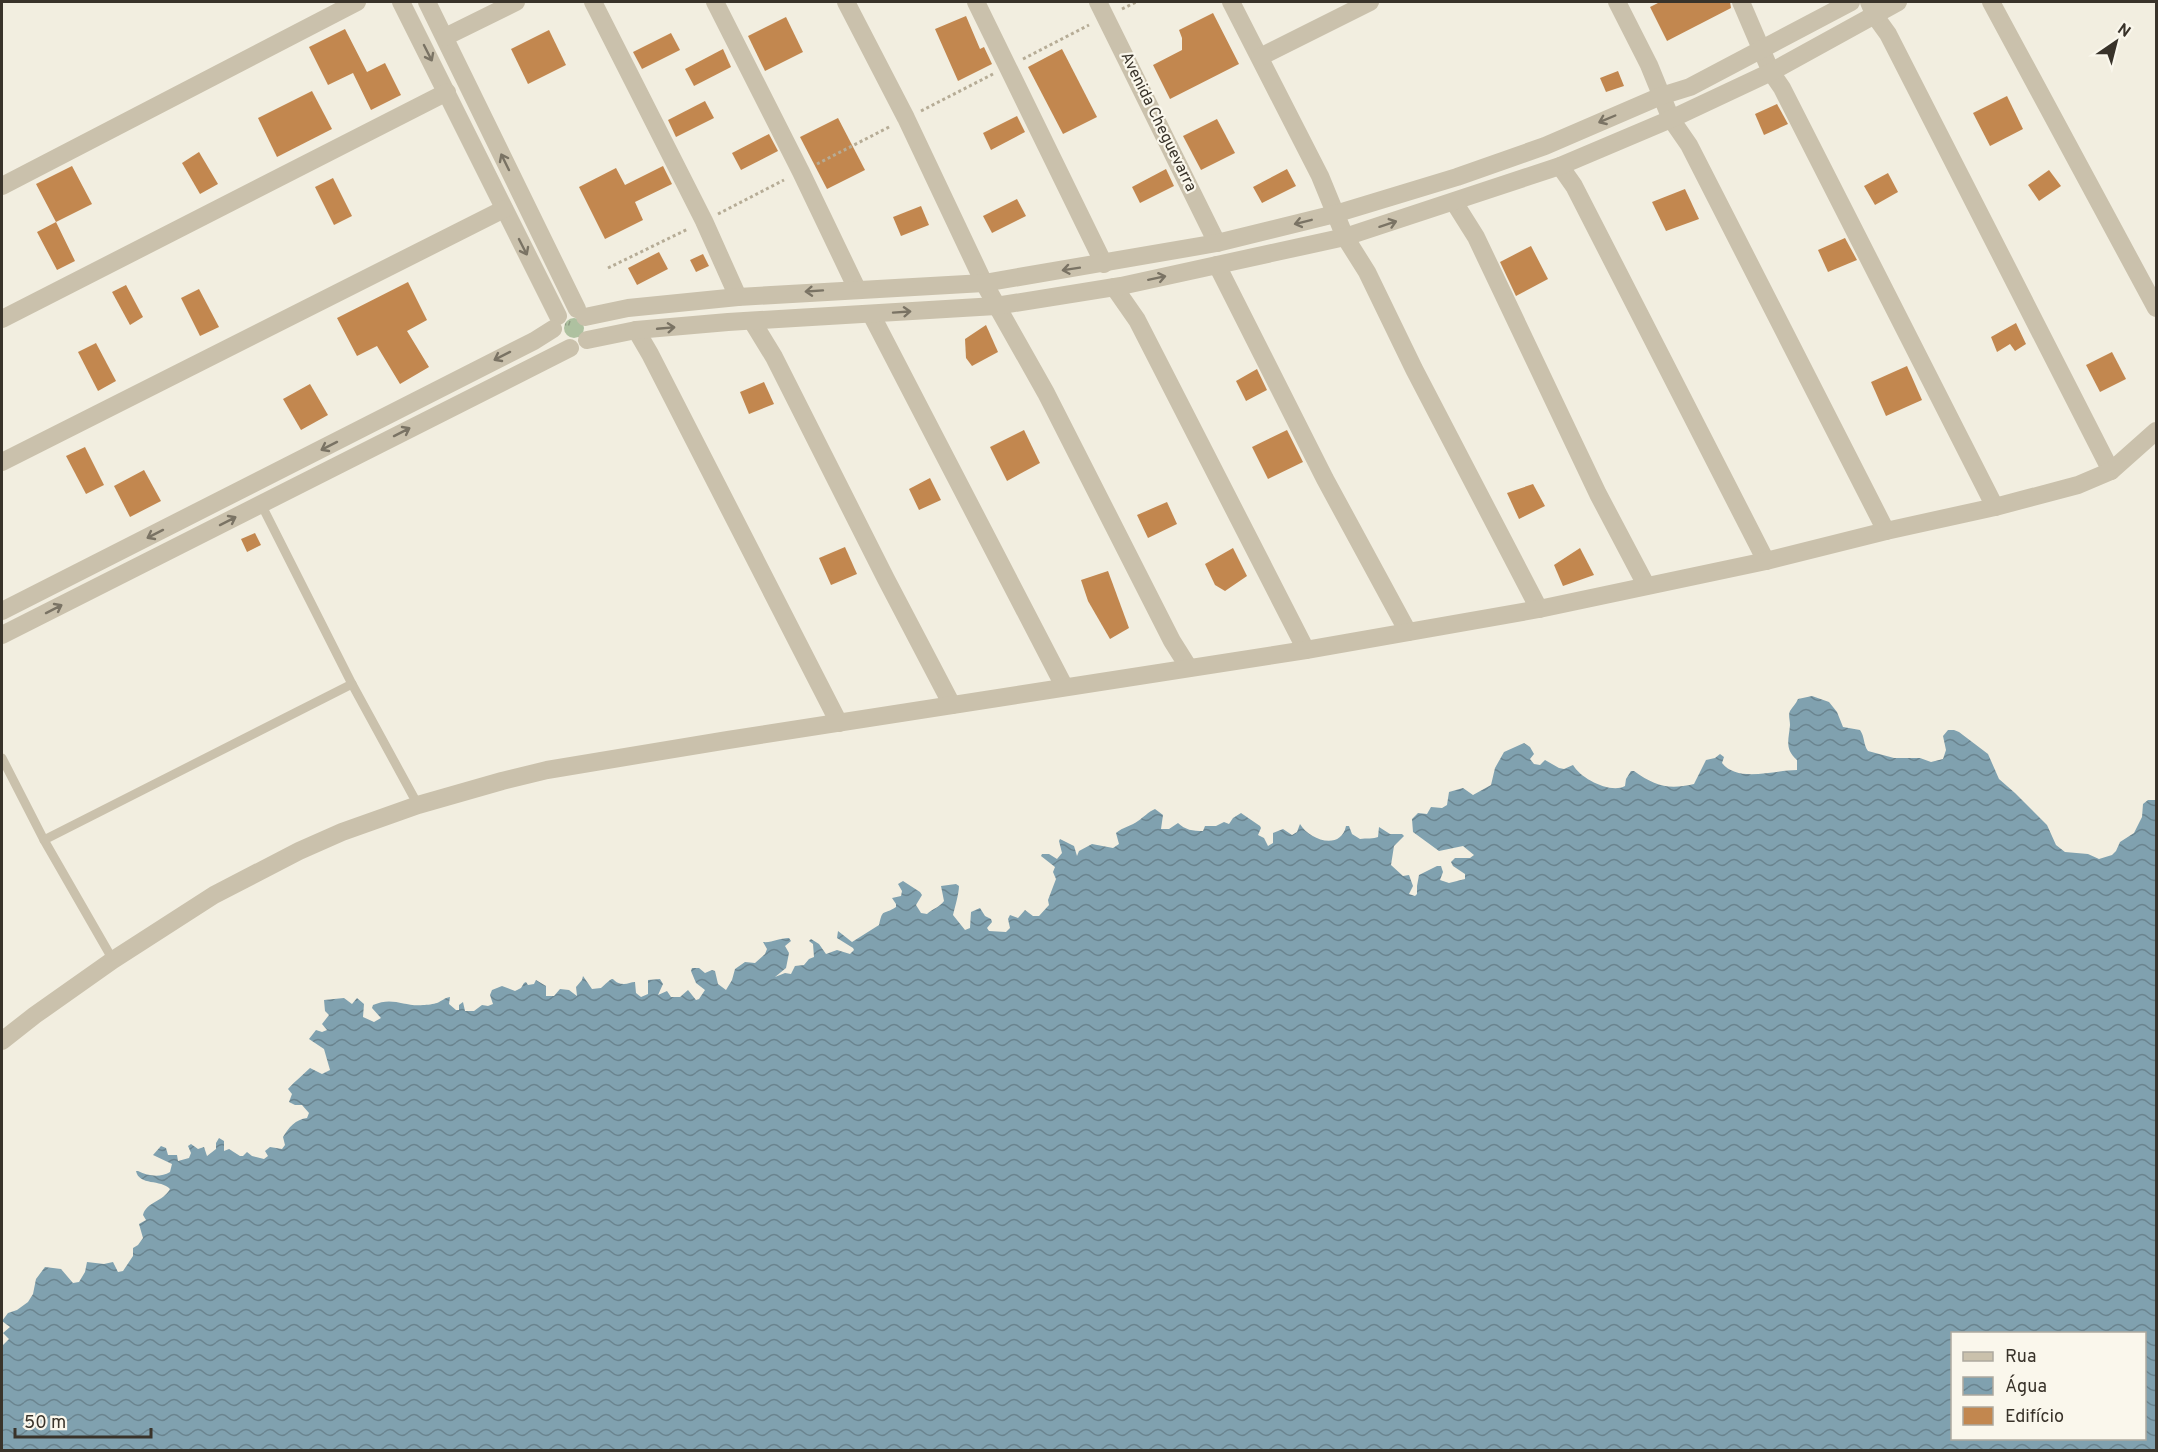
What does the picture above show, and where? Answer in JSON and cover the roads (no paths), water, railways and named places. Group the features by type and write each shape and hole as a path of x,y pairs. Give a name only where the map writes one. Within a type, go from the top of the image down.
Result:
{"street":[{"path":"2,186 357,2"},
{"path":"401,2 504,209 556,322 558,341 570,348"},
{"path":"427,2 581,313"},
{"path":"445,37 516,2"},
{"path":"593,2 704,220 738,297"},
{"path":"715,2 857,289"},
{"path":"846,2 906,118 984,283 1010,326 1172,641 1189,668"},
{"path":"976,2 1104,264"},
{"path":"1231,2 1320,176 1346,237 1367,272 1414,369 1539,609"},
{"path":"1617,2 1649,65 1671,119 1689,145 1886,531"},
{"path":"1741,2 1771,72 1787,99 1995,507"},
{"path":"581,313 738,297 984,283 1217,243 1335,214 1436,184 1545,146 1660,96 1690,87 1851,2"},
{"path":"587,340 636,330 996,306 1114,287 1346,237 1560,166 1671,119 1771,72 1872,9 1898,2"},
{"path":"1991,2 2157,308"},
{"path":"1260,57 1365,3"},
{"name":"Avenida Cheguevarra","path":"1102,9 1217,243"},
{"path":"1872,9 1888,34 2111,471"},
{"path":"2,319 447,92"},
{"path":"1560,166 1574,186 1766,561"},
{"path":"1454,202 1476,237 1598,494 1646,585"},
{"path":"2,462 504,209"},
{"path":"1217,265 1324,479 1408,632"},
{"path":"1114,287 1137,320 1306,650"},
{"path":"2,611 534,341 570,309 581,313 592,322 592,336 583,346 570,348 2,635"},
{"path":"871,314 1064,686"},
{"path":"752,321 774,357 952,705"},
{"path":"636,330 839,723"},
{"path":"2,1041 35,1015 172,920 257,872 342,832 418,805 502,781 547,770 1064,686 1306,650 1539,609 1766,561 1995,507 2078,484 2111,471 2157,431"}],"lane":[{"path":"261,504 352,684 418,805"},
{"path":"44,840 352,684"},
{"path":"2,758 44,840 113,960"}],"water":[{"path":"1812,696 1829,702 1837,712 1843,727 1860,730 1868,751 1894,758 1920,758 1931,762 1943,759 1946,750 1943,736 1948,730 1959,732 1988,754 1999,779 2047,825 2056,845 2065,852 2088,854 2099,859 2112,855 2120,842 2134,833 2142,817 2143,804 2148,800 2156,800 2156,1450 2,1450 2,1346 9,1339 3,1333 10,1327 2,1321 8,1313 28,1302 33,1294 36,1279 45,1267 61,1269 73,1283 79,1282 85,1272 87,1262 104,1264 113,1262 118,1272 123,1271 133,1256 133,1248 143,1238 139,1224 146,1220 143,1215 145,1211 170,1189 141,1179 136,1171 154,1176 170,1172 172,1164 153,1155 161,1146 166,1148 168,1155 177,1155 178,1161 189,1158 191,1153 188,1146 191,1144 198,1149 204,1147 207,1156 216,1149 219,1138 224,1141 224,1151 229,1149 240,1156 247,1152 264,1159 268,1156 265,1151 270,1147 282,1149 285,1145 283,1137 287,1130 296,1122 307,1118 309,1113 302,1105 289,1102 292,1094 288,1089 310,1068 322,1074 330,1070 324,1049 309,1039 316,1030 322,1032 327,1030 322,1024 329,1015 325,1011 324,1000 344,998 352,1004 357,998 364,1004 363,1017 374,1022 381,1018 372,1008 380,1002 426,1005 450,997 449,1004 456,1010 459,1010 459,1005 463,1002 465,1011 474,1011 482,1005 493,1004 490,995 492,990 502,986 515,991 524,983 534,984 536,980 546,986 546,996 554,996 560,989 569,990 577,996 576,987 583,976 592,989 601,988 612,979 624,984 635,982 636,993 641,997 648,994 648,980 660,979 663,984 658,995 667,991 671,997 680,997 688,990 696,1000 705,990 696,983 692,968 699,968 705,973 715,971 718,984 726,990 735,969 745,962 755,963 765,954 767,949 763,942 789,938 791,941 785,946 789,953 786,968 775,977 785,973 791,974 795,966 804,965 814,957 813,944 809,941 811,939 819,944 826,954 837,950 850,954 853,948 837,938 838,931 852,942 879,925 883,914 896,907 892,898 901,896 902,891 898,884 903,881 920,892 922,895 916,905 921,913 927,914 944,901 941,886 956,884 959,889 953,915 965,930 970,928 971,912 980,908 985,916 991,919 992,922 987,928 989,931 1006,932 1010,928 1008,919 1010,915 1018,918 1025,910 1033,916 1039,916 1049,905 1048,900 1056,879 1053,872 1055,867 1041,856 1049,854 1057,859 1062,853 1060,839 1074,846 1077,856 1079,851 1092,844 1113,848 1119,844 1116,833 1155,809 1163,815 1161,829 1169,829 1178,823 1186,829 1199,831 1203,831 1205,826 1216,826 1224,822 1229,824 1241,813 1260,826 1258,835 1264,838 1268,846 1273,843 1273,833 1283,829 1292,835 1297,832 1300,824 1310,835 1332,841 1343,834 1346,826 1349,826 1352,834 1360,839 1378,837 1379,827 1390,834 1402,834 1404,836 1394,846 1391,865 1403,876 1409,875 1413,886 1409,894 1415,896 1419,875 1441,866 1443,872 1440,880 1449,883 1465,879 1465,874 1451,862 1455,858 1470,858 1474,855 1463,846 1439,851 1413,832 1412,819 1418,813 1427,814 1431,807 1442,808 1447,805 1449,792 1463,788 1473,795 1491,785 1495,768 1504,752 1524,743 1534,754 1530,759 1534,764 1540,765 1545,760 1564,769 1573,765 1589,780 1605,787 1625,786 1626,779 1631,771 1634,771 1655,783 1677,787 1694,784 1706,760 1720,754 1724,757 1722,763 1737,773 1756,774 1797,770 1797,760 1790,752 1788,744 1789,713 1798,699"}]}
